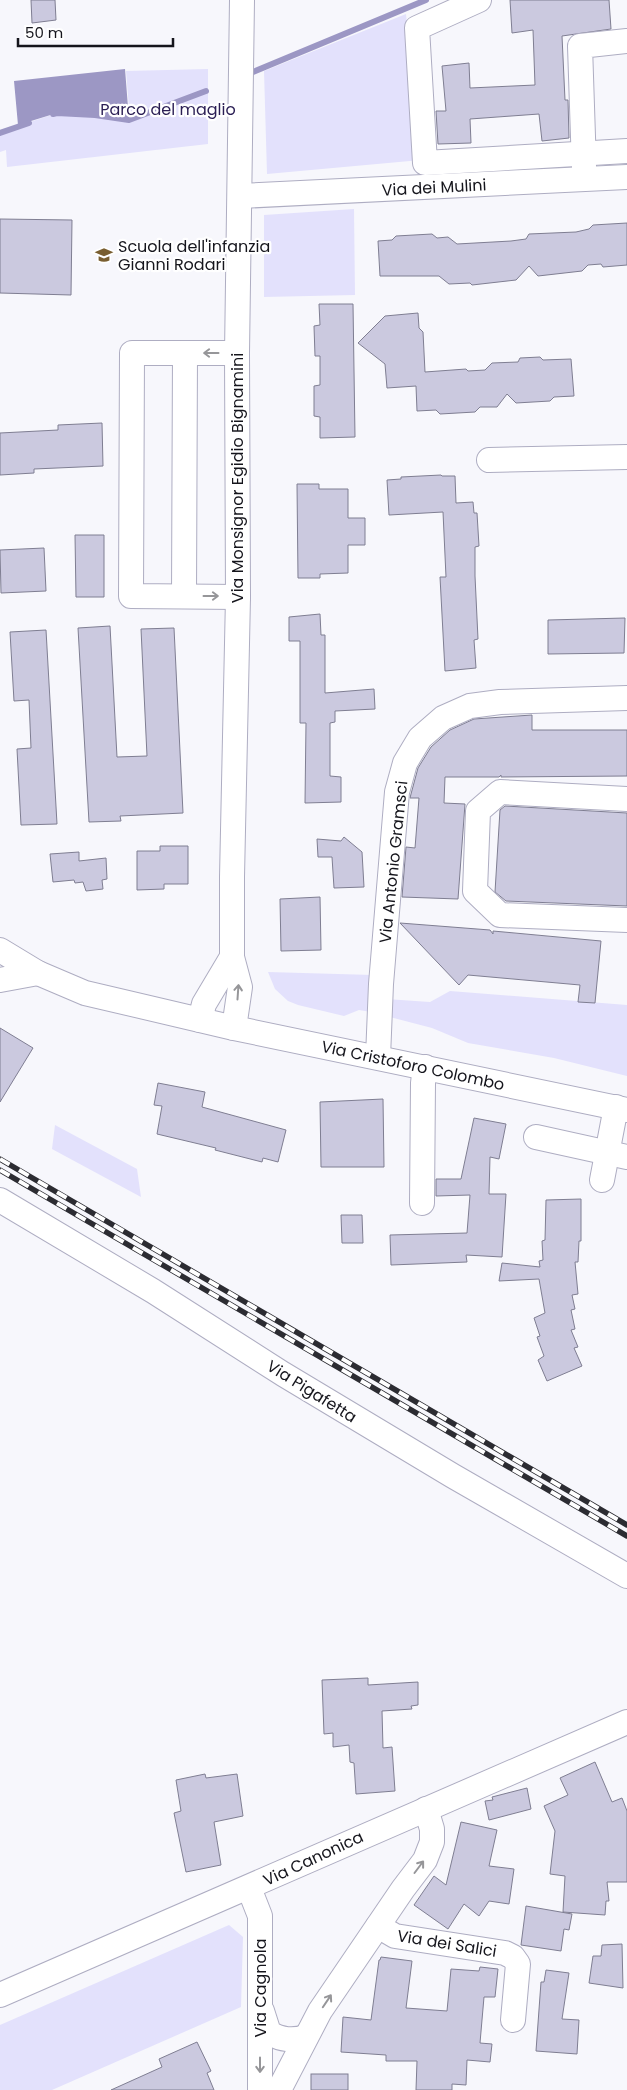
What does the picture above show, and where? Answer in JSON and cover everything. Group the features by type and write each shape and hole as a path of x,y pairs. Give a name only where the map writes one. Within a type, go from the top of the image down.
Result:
{"street":[{"name":"Via Monsignor Egidio Bignamini","path":"234,1028 240,987 232,957 238,596 237,353 241,196 242,0"},
{"path":"479,0 417,28 425,163 627,151"},
{"path":"584,179 580,46 627,40"},
{"name":"Via dei Mulini","path":"241,196 627,177"},
{"path":"237,353 132,353 131,596 238,596"},
{"path":"184,596 185,353"},
{"path":"489,460 627,457"},
{"name":"Via Antonio Gramsci","path":"378,1058 380,984 397,792 404,763 420,738 443,718 470,706 500,702 627,698"},
{"path":"627,799 500,792 478,811 475,891 500,915 627,920"},
{"name":"Via Cristoforo Colombo","path":"0,950 38,973 85,993 234,1028 621,1108"},
{"name":"Via Monsignor Egidio Bignamini","path":"200,1020 204,1004 232,957"},
{"path":"0,980 38,973"},
{"path":"422,1203 423,1083 425,1067"},
{"path":"602,1180 617,1154 621,1108"},
{"path":"536,1137 617,1154"},
{"name":"Via Pigafetta","path":"0,1200 153,1291 283,1374 453,1476 627,1576"},
{"name":"Via Canonica","path":"0,1996 627,1722"},
{"path":"279,2090 320,2011 425,1860 432,1842 432,1829 426,1809"},
{"name":"Via Cagnola","path":"249,1888 260,1916 260,2090"},
{"name":"Via dei Salici","path":"378,1926 395,1936 497,1951 513,1957 518,1964 513,2020"},
{"path":"260,2004 269,2033 278,2038 292,2040 306,2037"}],"green space":[{"path":"406,14 421,160 267,174 264,71"},
{"name":"Parco del maglio","path":"208,69 208,144 7,167 6,150 0,152 0,132 57,113 95,115 130,121 126,71"},
{"path":"354,209 355,295 264,297 264,215"},
{"path":"268,972 373,975 371,1012 359,1010 344,1016 298,1005 288,1001 275,989"},
{"path":"450,991 627,1005 627,1076 554,1058 468,1043 432,1028 386,1016 386,999 430,1002"},
{"path":"55,1125 137,1169 141,1197 52,1149"},
{"path":"229,1925 243,1937 241,2007 52,2090 0,2090 0,2025"}],"shaded area":[{"path":"125,69 129,120 95,115 57,113 18,125 14,81"}],"building":[{"path":"31,0 55,0 56,20 32,23"},
{"path":"510,0 609,0 611,29 562,36 565,100 568,100 569,138 542,141 539,114 470,119 471,143 438,144 436,111 446,111 442,66 469,63 470,88 535,85 533,30 512,33"},
{"path":"0,219 72,220 71,295 0,293"},
{"path":"627,223 627,265 603,267 601,264 588,265 582,271 538,276 529,266 516,280 472,285 470,283 449,284 439,276 380,276 378,241 392,240 396,236 432,234 437,238 448,237 457,244 511,241 526,239 529,234 576,232 589,229 593,225"},
{"path":"319,304 353,304 355,437 320,438 320,417 314,416 314,386 320,385 320,356 315,356 314,326 320,325"},
{"path":"418,313 419,328 423,332 425,372 466,369 468,371 485,370 492,363 518,362 520,358 540,357 543,360 571,359 574,396 554,397 550,401 516,403 507,394 497,407 480,407 475,412 440,414 436,410 417,411 416,386 387,388 385,364 358,343 385,316"},
{"path":"102,423 103,466 34,469 34,473 0,475 0,433 58,430 58,425"},
{"path":"455,476 456,503 473,502 474,513 477,513 479,546 475,547 478,639 474,640 476,668 445,671 440,577 446,577 443,512 389,515 387,480 401,479 401,477"},
{"path":"297,484 319,484 319,489 348,489 348,518 365,518 365,545 348,545 348,573 320,574 320,578 298,578"},
{"path":"75,535 104,535 104,597 76,597"},
{"path":"44,548 46,591 1,593 0,550"},
{"path":"320,614 321,635 325,635 325,693 374,689 375,709 335,711 335,722 330,723 330,776 341,777 341,802 305,803 306,723 300,723 300,641 289,641 289,617"},
{"path":"625,618 624,653 548,654 548,620"},
{"path":"110,626 117,757 147,756 141,629 174,628 183,813 120,816 121,821 89,822 78,628"},
{"path":"46,630 57,824 21,825 17,749 31,748 29,700 14,701 10,632"},
{"path":"532,715 532,730 627,730 627,776 501,777 501,775 499,777 445,777 444,803 465,804 458,899 402,897 406,847 415,848 419,798 410,798 418,768 431,747 450,730 474,719"},
{"path":"505,806 627,813 627,906 506,901 495,892 500,810"},
{"path":"344,837 362,852 364,887 334,888 332,857 318,857 317,839 341,841"},
{"path":"160,846 188,846 188,884 164,884 164,889 137,890 137,851 160,851"},
{"path":"79,852 79,861 106,858 107,879 102,880 103,889 86,891 83,882 75,883 74,880 53,882 50,854"},
{"path":"320,897 321,950 281,951 280,899"},
{"path":"400,923 490,930 493,934 493,931 601,941 595,1003 578,1002 580,985 468,975 459,985"},
{"path":"0,1028 33,1048 0,1102"},
{"path":"158,1083 205,1092 202,1107 286,1130 278,1162 263,1158 262,1162 215,1150 216,1148 157,1134 162,1106 154,1105"},
{"path":"383,1099 384,1167 321,1167 320,1102"},
{"path":"474,1118 506,1124 499,1159 490,1157 489,1194 506,1194 502,1257 466,1255 467,1262 391,1265 390,1235 467,1233 470,1195 436,1196 436,1179 461,1179"},
{"path":"581,1199 581,1241 579,1241 578,1262 575,1262 578,1294 572,1295 575,1309 571,1310 575,1329 571,1330 578,1347 574,1348 582,1366 547,1381 538,1360 544,1356 537,1337 540,1336 534,1318 545,1313 539,1279 499,1281 502,1263 540,1267 539,1261 543,1260 542,1241 545,1240 546,1200"},
{"path":"341,1215 362,1215 363,1243 342,1243"},
{"path":"368,1678 368,1685 418,1682 418,1705 411,1706 412,1709 382,1711 383,1748 392,1747 395,1791 356,1794 354,1763 350,1762 349,1745 333,1747 333,1733 324,1734 322,1680"},
{"path":"595,1762 612,1802 622,1798 627,1811 627,1882 607,1882 609,1901 606,1901 605,1915 563,1912 565,1876 550,1874 555,1831 544,1806 568,1795 560,1778"},
{"path":"205,1774 206,1778 237,1774 243,1816 214,1822 221,1865 186,1872 174,1813 181,1811 176,1780"},
{"path":"527,1788 531,1809 489,1820 485,1801 493,1800 492,1797"},
{"path":"461,1822 497,1830 489,1866 514,1869 509,1904 489,1901 479,1916 464,1904 448,1929 414,1905 434,1876 446,1885"},
{"path":"526,1906 572,1914 569,1930 564,1929 561,1951 521,1945"},
{"path":"622,1944 623,1988 589,1983 593,1956 601,1956 602,1945"},
{"path":"381,1957 412,1961 406,2008 447,2011 451,1969 479,1971 480,1967 498,1969 495,1997 484,1997 480,2043 492,2044 490,2062 467,2060 466,2085 452,2084 452,2090 416,2090 417,2061 386,2061 386,2055 341,2052 343,2017 371,2020 379,1960"},
{"path":"546,1970 569,1973 562,2019 579,2020 577,2054 536,2051 541,1982 544,1982"},
{"path":"197,2042 211,2071 207,2073 214,2090 111,2090 162,2067 159,2059"},
{"path":"311,2074 348,2074 348,2090 311,2090"}],"waterway":[{"path":"253,72 426,0"},
{"path":"53,114 95,115 129,120 206,91"},
{"path":"0,133 29,123"}],"railway":[{"path":"0,1159 627,1525"},
{"path":"0,1170 627,1536"}],"place":[{"name":"Scuola dell'infanzia Gianni Rodari","path":"104,255"}]}
